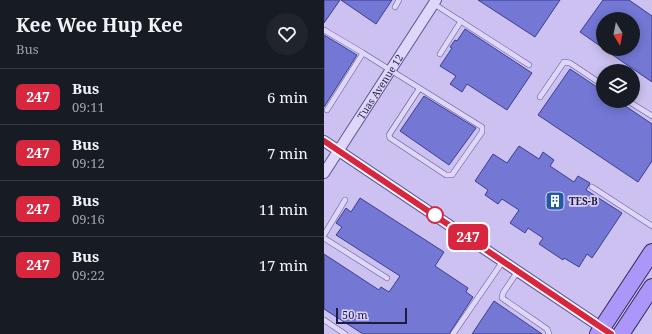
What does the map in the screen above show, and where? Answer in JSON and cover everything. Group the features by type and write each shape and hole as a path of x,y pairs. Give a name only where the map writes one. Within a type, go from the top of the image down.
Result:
{"main road":[{"path":"604,332 652,252"},
{"path":"621,334 652,287"}],"street":[{"name":"Tuas Avenue 12","path":"324,173 435,2"},
{"path":"324,141 518,271 604,332"}],"lane":[{"path":"395,7 399,0"},
{"path":"435,2 461,21 529,64"},
{"path":"440,54 461,21"},
{"path":"324,30 364,53 482,128 482,132 450,176 446,175 390,138 389,134 419,88"},
{"path":"327,110 364,53"},
{"path":"540,96 561,64 566,62 596,81"},
{"path":"639,108 652,116"},
{"path":"592,187 652,226"},
{"path":"324,235 346,200"},
{"path":"324,238 387,278"},
{"path":"453,334 503,261"},
{"path":"518,271 503,293 503,300 547,329 549,334"},
{"path":"324,320 345,334"}],"building":[{"path":"324,0 340,0 324,23"},
{"path":"341,0 392,0 376,24"},
{"path":"478,0 560,0 535,37"},
{"path":"603,0 629,0 652,16 652,82 640,74 640,64 626,64 614,56 640,56 640,12 596,12 596,43 580,32"},
{"path":"465,29 532,73 507,110 467,84 462,92 450,84 456,76 440,66 452,48 450,47 455,40 457,41"},
{"path":"324,35 357,55 324,107"},
{"path":"570,69 596,86 596,108 628,108 652,124 652,161 638,182 538,115"},
{"path":"424,96 476,128 449,165 400,131"},
{"name":"TES-B","path":"519,146 539,159 543,152 554,160 550,166 574,182 578,176 590,183 586,190 622,213 592,258 587,254 579,267 564,258 563,260 539,244 543,238 528,228 525,233 510,223 519,210 502,199 498,204 485,195 488,190 475,181 493,154 507,163"},
{"path":"360,198 444,252 435,266 468,288 466,292 473,297 449,334 363,334 324,309 324,254 379,290 381,287 389,292 400,276 336,235 342,227 336,223 346,208 351,212"},
{"path":"494,301 542,334 472,334"}],"bus line":[{"name":"247","path":"324,141 611,334"}],"place":[{"name":"TES-B","path":"555,201"}]}
